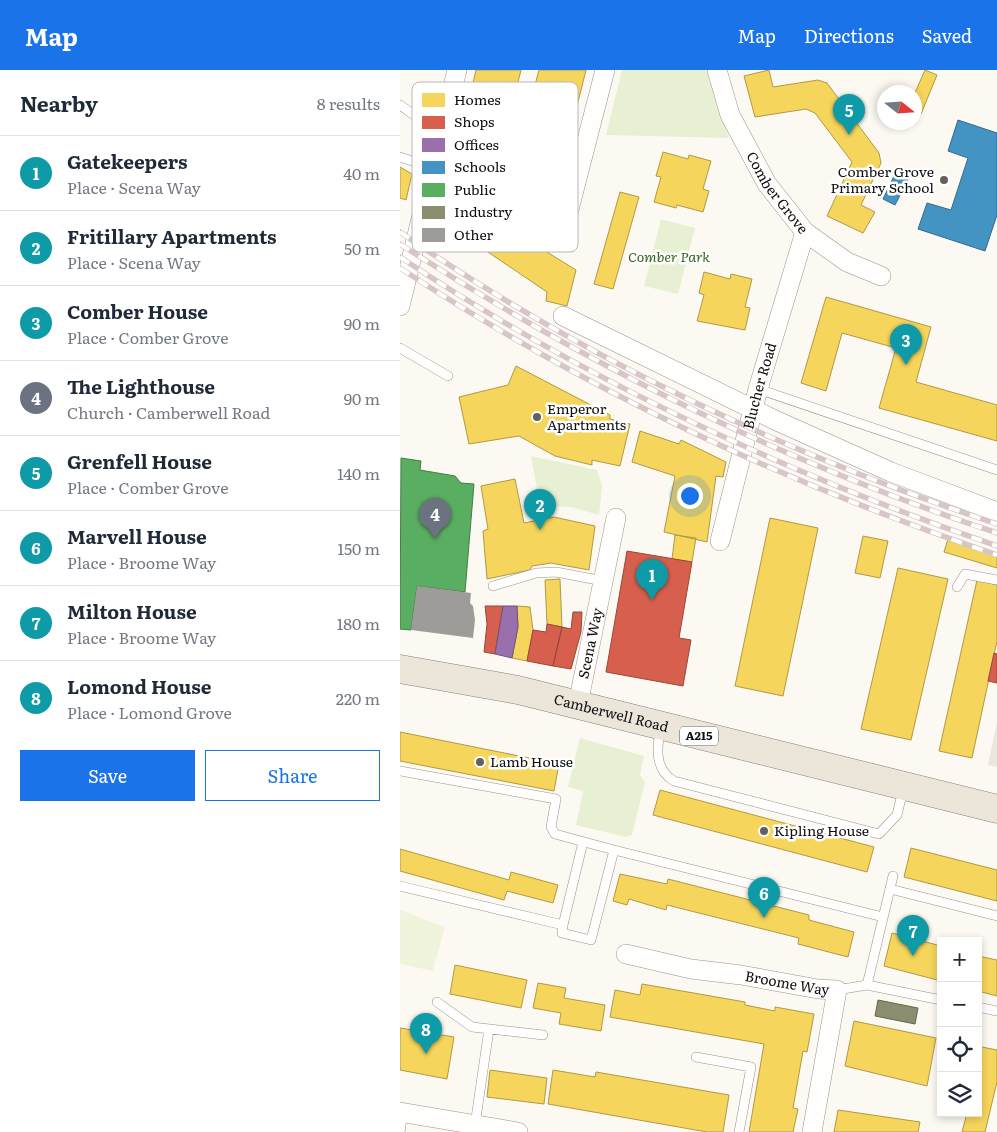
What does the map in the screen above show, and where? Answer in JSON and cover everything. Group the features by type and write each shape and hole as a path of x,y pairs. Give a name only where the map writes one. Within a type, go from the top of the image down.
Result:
{"main road":[{"name":"Camberwell Road","path":"400,669 518,690 578,704 997,809"}],"street":[{"path":"578,175 605,70"},
{"name":"Comber Grove","path":"720,70 730,115 767,184 805,232 847,262 881,276"},
{"name":"Blucher Road","path":"720,542 758,389 805,232"},
{"path":"400,306 413,252"},
{"path":"563,316 891,472 997,512"},
{"name":"Scena Way","path":"578,704 616,518"},
{"name":"Broome Way","path":"626,954 698,970 741,975 818,989 837,990 812,1132"},
{"path":"401,1112 515,1132"}],"lane":[{"path":"400,105 412,114"},
{"path":"400,157 412,164"},
{"path":"400,348 448,376"},
{"path":"758,389 997,470"},
{"path":"493,586 536,573 556,572 603,581"},
{"path":"958,587 965,574 997,580"},
{"path":"662,726 656,749 658,759 664,772 679,783 879,834 897,815 904,787"},
{"path":"400,771 556,799 552,831 558,836 883,917"},
{"path":"583,842 562,933 591,940 614,850"},
{"path":"867,985 893,876"},
{"path":"400,886 563,925"},
{"path":"890,889 997,916"},
{"path":"837,990 867,985 937,999"},
{"path":"437,1002 472,1027 542,1036"},
{"path":"982,1008 997,1011"},
{"path":"475,1125 490,1029"},
{"path":"696,1057 751,1067 739,1132"},
{"path":"400,1132 401,1112"}],"green space":[{"path":"622,70 708,70 729,138 606,135"},
{"name":"Comber Park","path":"661,219 695,228 678,294 644,286"},
{"path":"531,456 597,470 602,486 599,515 571,507 540,506"},
{"path":"580,738 644,756 640,775 645,782 632,835 626,837 576,825 583,791 568,787"},
{"path":"400,910 445,927 433,971 400,964"}],"shaded area":[{"path":"997,722 997,767 988,765"}],"building: Homes":[{"path":"476,70 521,70 518,82 473,82"},
{"path":"539,70 586,70 578,102 578,82 536,82"},
{"path":"769,70 773,87 818,80 827,83 879,153 881,163 861,205 875,212 863,233 827,216 852,162 815,113 806,109 755,117 744,76"},
{"path":"925,70 937,75 922,112 922,85 918,85"},
{"path":"663,152 688,159 689,155 711,161 703,189 709,191 703,212 677,205 676,208 654,202 661,177 656,176"},
{"path":"400,167 412,174 406,200 400,198"},
{"path":"620,192 639,197 613,289 594,284"},
{"path":"488,252 547,252 576,270 567,306 546,301 547,292"},
{"path":"704,272 730,279 731,274 752,279 745,307 750,308 745,330 697,321 704,295 699,293"},
{"path":"826,297 931,327 916,382 997,405 997,441 879,408 896,348 842,333 826,391 801,383"},
{"name":"Emperor Apartments","path":"516,366 610,415 610,419 630,424 620,466 592,460 592,465 555,456 519,436 469,444 459,397 508,385"},
{"path":"640,431 679,444 681,440 726,462 723,477 716,476 707,542 664,532 675,476 632,462"},
{"path":"515,479 524,523 554,517 595,526 589,570 551,563 532,566 530,570 487,579 483,531 488,529 481,486"},
{"path":"770,518 818,528 783,696 735,686"},
{"path":"675,535 696,538 692,562 672,559"},
{"path":"863,536 888,541 880,578 855,573"},
{"path":"948,539 997,553 997,568 944,552"},
{"path":"898,568 948,579 911,740 861,729"},
{"path":"560,579 562,627 547,624 545,580"},
{"path":"977,580 997,585 997,641 972,758 939,751"},
{"path":"517,606 530,607 533,630 527,661 512,658 518,627"},
{"name":"Lamb House","path":"400,732 559,764 554,791 400,761"},
{"name":"Kipling House","path":"660,790 874,847 867,872 653,815"},
{"path":"911,848 997,870 997,901 904,877"},
{"path":"400,849 509,880 511,872 558,885 553,903 507,891 504,900 400,871"},
{"path":"620,874 667,884 668,879 809,915 809,920 854,932 848,957 798,944 799,938 667,905 666,910 629,899 627,905 613,901"},
{"path":"892,933 937,945 937,980 884,966"},
{"path":"982,957 997,960 997,996 982,992"},
{"path":"455,965 527,980 521,1008 450,994"},
{"path":"538,983 566,988 564,998 605,1005 601,1031 559,1024 561,1013 533,1008"},
{"path":"642,984 745,1002 745,1005 775,1011 775,1007 814,1014 807,1052 803,1051 793,1108 798,1109 793,1132 749,1132 764,1044 610,1017 615,990 640,995"},
{"path":"854,1021 936,1038 927,1086 845,1066"},
{"path":"400,1028 454,1037 447,1079 400,1070"},
{"path":"982,1047 997,1050 997,1082 985,1132 962,1132 966,1117 982,1117"},
{"path":"490,1070 547,1078 544,1104 487,1097"},
{"path":"553,1070 595,1077 596,1072 729,1095 723,1132 707,1132 548,1104"},
{"path":"838,1110 920,1122 918,1132 834,1132"}],"building: Shops":[{"path":"627,551 692,562 679,638 691,640 683,686 606,672"},
{"path":"485,606 503,606 495,654 484,652 487,624"},
{"path":"573,612 582,612 581,632 571,669 553,666 562,627 571,629"},
{"path":"547,624 562,627 553,666 527,661 533,630 546,632"},
{"path":"994,653 997,654 997,683 988,681"}],"building: Offices":[{"path":"503,606 517,606 518,627 512,658 495,654"}],"building: Schools":[{"path":"958,120 997,133 997,215 985,251 918,229 927,203 951,210 968,158 948,151"},
{"path":"895,174 908,180 895,205 883,199"}],"building: Public":[{"path":"401,458 421,461 420,470 455,476 461,483 474,484 465,592 417,586 411,630 400,629"}],"building: Industry":[{"path":"878,1000 918,1008 915,1024 875,1016"}],"building: Other":[{"path":"417,586 471,593 470,603 473,606 475,620 473,638 411,630"}],"railway":[{"path":"400,232 412,240"},
{"path":"400,244 412,252"},
{"path":"413,252 542,330 689,408 764,443 841,475 997,533"},
{"path":"430,252 541,321 688,399 841,467 997,524"},
{"path":"400,257 470,302 542,344 615,384 689,421 841,488 997,546"},
{"path":"400,268 542,354 615,394 689,431 841,497 997,555"}],"place":[{"name":"Grenfell House","path":"849,135"},
{"name":"Comber Grove Primary School","path":"944,180"},
{"name":"Comber House","path":"906,365"},
{"name":"Emperor Apartments","path":"537,417"},
{"name":"Fritillary Apartments","path":"540,530"},
{"name":"The Lighthouse","path":"435,539"},
{"name":"Gatekeepers","path":"652,600"},
{"name":"Lamb House","path":"480,762"},
{"name":"Kipling House","path":"764,831"},
{"name":"Marvell House","path":"764,918"},
{"name":"Milton House","path":"913,956"},
{"name":"Lomond House","path":"426,1054"}]}
